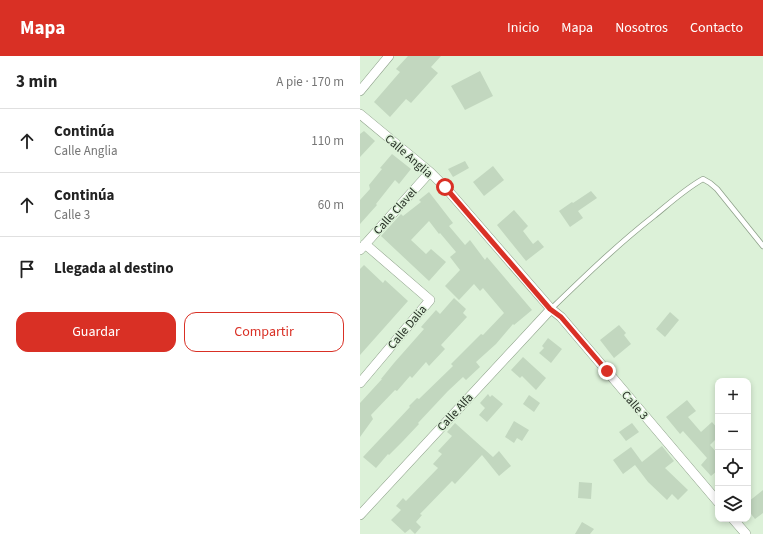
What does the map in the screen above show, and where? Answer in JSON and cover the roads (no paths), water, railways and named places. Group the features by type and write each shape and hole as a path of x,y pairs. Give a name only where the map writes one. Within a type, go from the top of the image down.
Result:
{"street":[{"path":"360,91 389,56"},
{"name":"Calle Anglia","path":"360,114 430,172 460,204 550,309"},
{"name":"Calle Clavel","path":"362,247 430,172"},
{"name":"Calle Dalia","path":"360,383 430,300 362,247"},
{"name":"Calle 3","path":"550,309 561,317 715,498"},
{"name":"Calle Alfa","path":"360,515 550,309"},
{"path":"736,522 746,534"}],"lane":[{"path":"550,309 594,266 644,223 688,188 703,180 710,183 717,189 763,246"}]}
